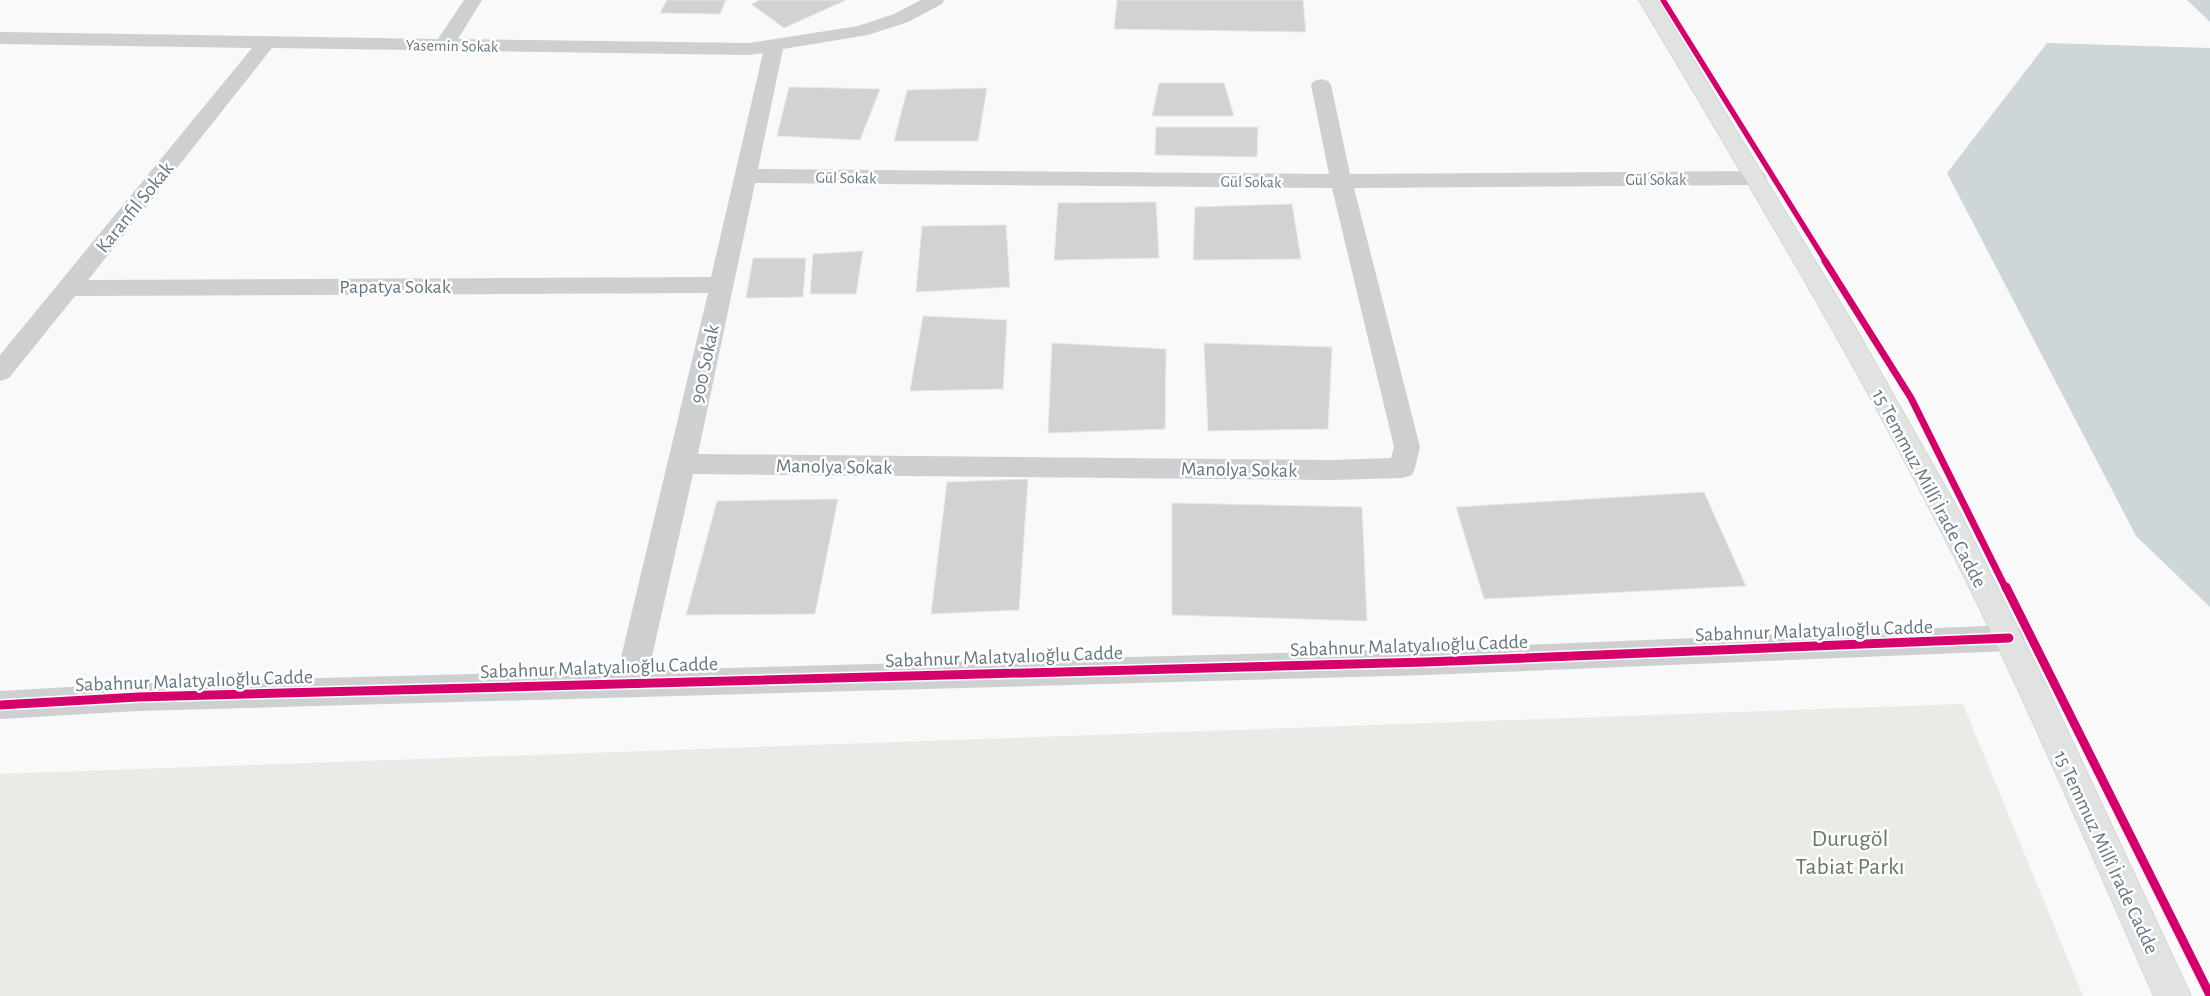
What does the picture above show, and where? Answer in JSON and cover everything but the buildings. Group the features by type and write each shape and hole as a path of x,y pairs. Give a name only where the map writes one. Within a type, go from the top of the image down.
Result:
{"main road":[{"name":"15 Temmuz Millî İrade Cadde","path":"1648,0 1806,259 1938,500 2009,638 2173,996"}],"street":[{"path":"444,45 473,0"},
{"name":"Yasemin Sokak","path":"0,38 749,50 861,31 901,18 935,0"},
{"name":"Karanfil Sokak","path":"0,372 267,42"},
{"name":"900 Sokak","path":"631,682 682,464 774,45"},
{"name":"Manolya Sokak","path":"682,464 1332,470 1402,468 1407,447 1341,182 1321,85"},
{"name":"Gül Sokak","path":"745,176 1341,182 1756,178"},
{"name":"Papatya Sokak","path":"69,288 721,285"},
{"name":"Sabahnur Malatyalıoğlu Cadde","path":"0,705 148,697 631,682 1426,662 2009,638"}],"green space":[{"name":"Durugöl Tabiat Parkı","path":"1963,704 2083,996 0,996 0,774"}],"shaded area":[{"path":"2187,0 2210,0 2210,22"},
{"path":"2047,43 2210,48 2210,607 2136,536 1947,173"}],"cycle path":[{"path":"1663,0 1911,398 2210,995"},
{"path":"0,705 138,697 1426,662 2009,638"}]}
